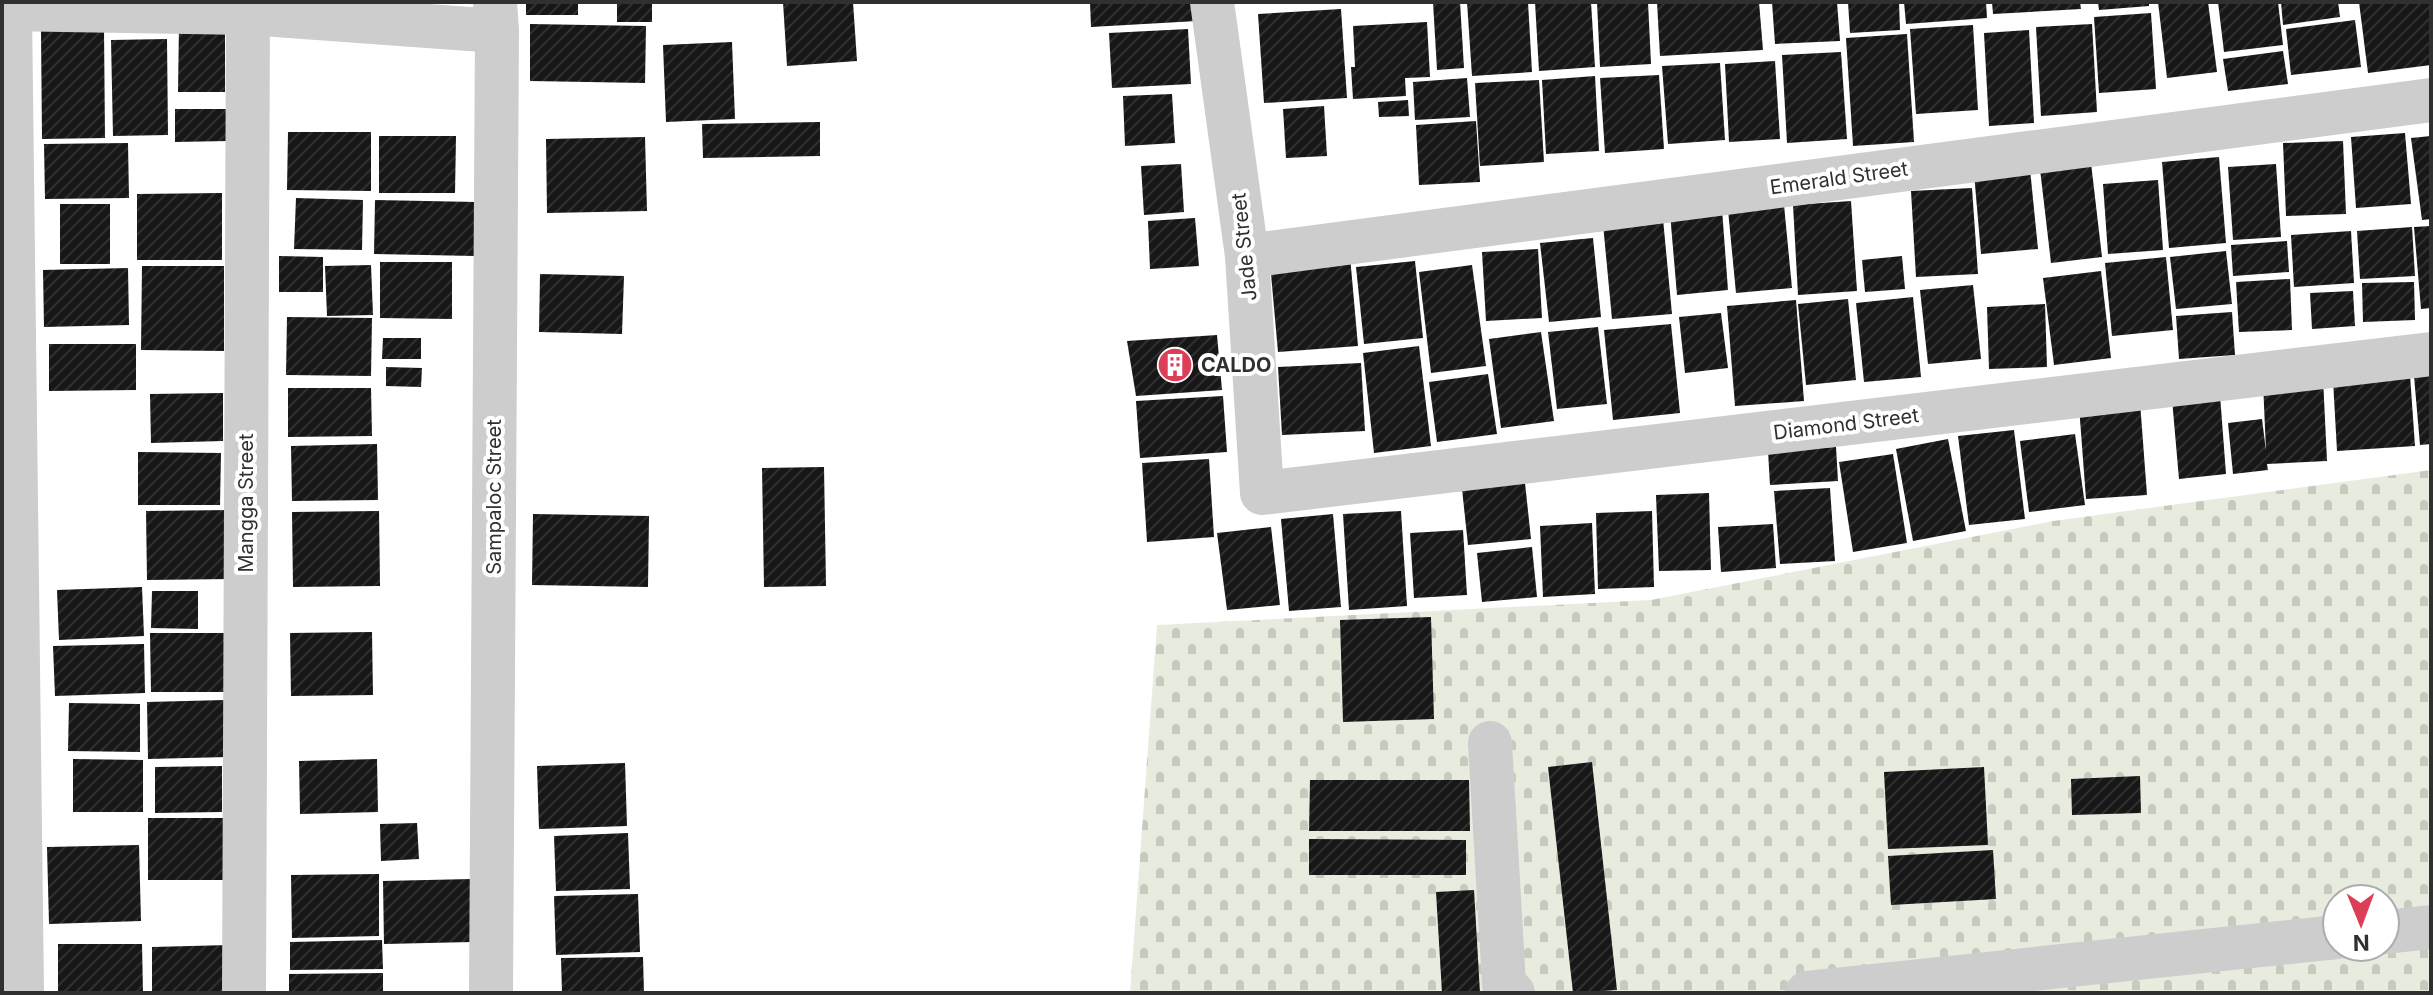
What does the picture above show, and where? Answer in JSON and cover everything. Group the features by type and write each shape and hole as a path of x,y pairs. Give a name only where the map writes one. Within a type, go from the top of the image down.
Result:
{"street":[{"name":"Jade Street","path":"1212,2 1247,256 1262,493"},
{"path":"22,993 6,9 496,16"},
{"name":"Mangga Street","path":"244,993 248,13"},
{"name":"Sampaloc Street","path":"491,993 496,16"},
{"name":"Emerald Street","path":"1247,256 2431,100"},
{"name":"Diamond Street","path":"1262,493 2431,354"},
{"path":"1490,743 1504,984 1513,993"},
{"path":"2401,930 2431,927"},
{"path":"1807,993 2321,939"}],"green space":[{"path":"2431,470 2431,993 1130,993 1157,625 1651,600 2053,521"}],"building":[{"path":"526,2 578,2 578,15 526,15"},
{"path":"617,2 652,2 652,22 617,22"},
{"path":"783,2 853,2 857,61 787,66"},
{"path":"1090,2 1196,2 1197,21 1091,27"},
{"path":"1433,2 1460,2 1464,68 1437,70"},
{"path":"1467,2 1528,2 1532,72 1472,76"},
{"path":"1535,2 1591,2 1595,67 1539,71"},
{"path":"1597,2 1648,2 1651,64 1600,67"},
{"path":"1657,2 1759,2 1763,50 1660,56"},
{"path":"1772,2 1837,2 1840,41 1775,44"},
{"path":"1848,2 1899,2 1900,30 1850,33"},
{"path":"1904,2 1986,2 1987,18 1906,24"},
{"path":"1992,2 2080,2 2081,9 1993,14"},
{"path":"2098,2 2149,2 2149,6 2099,10"},
{"path":"2158,2 2208,2 2217,72 2167,78"},
{"path":"2218,2 2278,2 2283,45 2224,52"},
{"path":"2281,2 2338,2 2340,17 2283,25"},
{"path":"2359,2 2431,2 2431,65 2368,73"},
{"path":"1341,9 1347,98 1264,103 1258,14"},
{"path":"2151,13 2156,89 2099,93 2094,17"},
{"path":"2355,20 2361,67 2291,75 2286,29"},
{"path":"1427,22 1430,77 1405,78 1406,96 1353,99 1353,26"},
{"path":"530,24 646,26 645,83 530,81"},
{"path":"2092,24 2097,112 2041,116 2036,27"},
{"path":"179,25 225,26 225,92 178,92"},
{"path":"1973,25 1978,110 1916,114 1910,29"},
{"path":"1188,29 1191,84 1112,88 1109,33"},
{"path":"104,30 105,138 42,139 41,31"},
{"path":"2029,30 2034,123 1989,126 1984,33"},
{"path":"1907,34 1914,142 1853,146 1846,38"},
{"path":"167,39 168,135 113,136 111,40"},
{"path":"732,42 735,119 666,122 663,45"},
{"path":"2283,51 2288,84 2228,91 2223,59"},
{"path":"1841,52 1847,139 1787,143 1782,55"},
{"path":"1775,61 1780,139 1729,142 1725,64"},
{"path":"1720,63 1725,140 1668,144 1662,66"},
{"path":"1659,75 1664,149 1605,153 1600,78"},
{"path":"1595,76 1599,151 1546,154 1542,80"},
{"path":"1467,78 1470,117 1415,120 1413,82"},
{"path":"1539,80 1544,162 1480,166 1475,83"},
{"path":"1172,94 1175,143 1125,146 1123,96"},
{"path":"1408,100 1409,116 1379,117 1378,102"},
{"path":"1324,106 1327,156 1286,158 1283,109"},
{"path":"175,109 228,109 229,141 175,142"},
{"path":"1476,121 1480,182 1419,185 1416,125"},
{"path":"820,122 820,156 703,158 702,124"},
{"path":"288,132 371,132 371,191 287,190"},
{"path":"2405,133 2411,204 2356,208 2351,137"},
{"path":"379,136 456,136 455,193 379,193"},
{"path":"2431,136 2431,219 2422,220 2411,138"},
{"path":"645,137 647,211 547,213 546,139"},
{"path":"2343,141 2346,214 2286,216 2283,143"},
{"path":"128,143 129,198 45,199 44,144"},
{"path":"2219,157 2226,243 2169,248 2162,162"},
{"path":"2091,163 2102,257 2051,263 2040,169"},
{"path":"1181,164 1184,212 1144,215 1141,166"},
{"path":"2276,164 2281,237 2233,240 2228,167"},
{"path":"2030,169 2038,249 1981,254 1974,173"},
{"path":"2158,180 2163,250 2108,254 2103,184"},
{"path":"1972,188 1978,274 1916,277 1911,191"},
{"path":"222,193 222,260 137,260 137,194"},
{"path":"296,198 363,200 362,250 294,249"},
{"path":"375,200 476,202 475,256 374,254"},
{"path":"1851,201 1857,291 1798,295 1793,205"},
{"path":"60,204 110,204 110,264 60,264"},
{"path":"1784,205 1792,288 1736,293 1728,210"},
{"path":"1722,209 1728,290 1677,295 1670,213"},
{"path":"1195,218 1199,266 1150,269 1148,221"},
{"path":"1663,219 1672,314 1612,319 1603,224"},
{"path":"2431,226 2431,308 2421,309 2414,227"},
{"path":"2412,227 2415,276 2360,279 2357,231"},
{"path":"2351,231 2354,283 2294,287 2291,235"},
{"path":"1593,238 1601,317 1549,322 1540,243"},
{"path":"2287,241 2289,272 2233,276 2231,245"},
{"path":"1538,249 1542,318 1486,321 1482,252"},
{"path":"2226,251 2232,304 2176,309 2170,257"},
{"path":"279,256 323,257 323,292 279,292"},
{"path":"1350,256 1358,346 1278,352 1270,263"},
{"path":"1902,256 1905,289 1865,292 1862,260"},
{"path":"2166,257 2173,330 2112,336 2105,263"},
{"path":"1415,261 1423,338 1364,344 1356,267"},
{"path":"380,262 452,262 452,319 380,318"},
{"path":"371,265 373,315 327,316 325,266"},
{"path":"1472,265 1486,366 1431,373 1419,272"},
{"path":"142,266 224,266 224,351 141,350"},
{"path":"128,268 129,325 44,327 43,270"},
{"path":"2101,271 2111,358 2054,365 2043,278"},
{"path":"540,274 624,276 622,334 539,332"},
{"path":"2290,279 2292,330 2239,332 2236,282"},
{"path":"2414,282 2415,320 2363,322 2362,283"},
{"path":"1973,285 1981,359 1928,364 1920,290"},
{"path":"2353,291 2355,326 2312,329 2310,293"},
{"path":"1913,297 1921,377 1864,382 1856,303"},
{"path":"1848,299 1856,380 1806,385 1798,304"},
{"path":"1796,300 1804,401 1735,406 1727,306"},
{"path":"2045,304 2047,367 1989,369 1987,307"},
{"path":"2232,312 2235,355 2179,359 2176,316"},
{"path":"1721,313 1728,368 1685,373 1679,317"},
{"path":"287,317 372,318 371,376 286,375"},
{"path":"1671,324 1680,413 1613,420 1604,330"},
{"path":"1598,327 1607,404 1557,409 1548,332"},
{"path":"1541,332 1554,421 1501,428 1489,339"},
{"name":"CALDO","path":"1217,335 1222,390 1136,396 1127,341"},
{"path":"383,338 421,338 421,359 382,359"},
{"path":"49,344 136,344 136,390 49,391"},
{"path":"1419,346 1431,446 1374,453 1363,353"},
{"path":"1361,363 1365,431 1282,435 1278,367"},
{"path":"386,367 422,368 421,387 386,386"},
{"path":"1488,374 1497,434 1437,442 1429,382"},
{"path":"2410,375 2415,446 2337,451 2333,380"},
{"path":"2431,375 2431,444 2420,445 2414,376"},
{"path":"2323,378 2327,461 2267,464 2268,470 2233,474 2228,423 2262,419 2266,451 2263,382"},
{"path":"288,388 371,388 372,436 288,437"},
{"path":"223,393 223,441 151,443 150,394"},
{"path":"2220,395 2226,474 2179,479 2172,399"},
{"path":"1223,396 1227,452 1140,458 1136,401"},
{"path":"2140,402 2147,495 2086,499 2079,406"},
{"path":"2014,430 2025,519 1969,525 1958,436"},
{"path":"2075,434 2085,505 2029,512 2020,441"},
{"path":"1948,439 1966,531 1913,541 1896,449"},
{"path":"377,444 378,500 292,501 291,446"},
{"path":"1836,447 1838,481 1770,485 1768,451"},
{"path":"138,452 221,453 220,505 138,505"},
{"path":"1893,454 1907,543 1853,552 1839,462"},
{"path":"1209,459 1214,537 1147,542 1142,463"},
{"path":"824,467 826,586 764,587 762,468"},
{"path":"1525,483 1531,539 1468,545 1462,489"},
{"path":"1830,488 1835,561 1780,564 1774,491"},
{"path":"1709,493 1711,570 1659,571 1656,495"},
{"path":"231,510 232,579 147,580 146,511"},
{"path":"379,511 380,586 293,587 292,512"},
{"path":"1401,511 1407,606 1349,610 1343,514"},
{"path":"1652,511 1654,587 1598,589 1596,513"},
{"path":"533,514 649,516 648,587 532,585"},
{"path":"1333,514 1341,607 1289,611 1281,519"},
{"path":"1592,523 1595,594 1543,597 1540,526"},
{"path":"1773,524 1776,568 1721,572 1718,527"},
{"path":"1271,527 1280,605 1227,610 1217,533"},
{"path":"1463,530 1467,595 1414,598 1410,533"},
{"path":"1532,547 1537,597 1482,602 1477,553"},
{"path":"142,587 144,636 59,640 57,590"},
{"path":"152,591 198,591 198,629 151,628"},
{"path":"1431,617 1434,719 1343,722 1340,620"},
{"path":"372,632 373,695 291,696 290,633"},
{"path":"150,633 229,633 230,692 151,692"},
{"path":"144,644 145,693 55,696 53,646"},
{"path":"225,700 228,757 148,759 147,702"},
{"path":"69,703 140,704 140,752 68,751"},
{"path":"73,759 143,760 143,812 73,812"},
{"path":"377,759 378,812 300,814 299,761"},
{"path":"1592,762 1617,990 1573,993 1548,767"},
{"path":"625,763 627,826 539,829 537,766"},
{"path":"222,766 222,812 155,813 155,767"},
{"path":"1984,767 1988,845 1888,849 1884,772"},
{"path":"2140,776 2141,813 2072,815 2071,779"},
{"path":"1310,780 1469,780 1470,831 1309,831"},
{"path":"148,818 233,818 232,880 148,880"},
{"path":"417,823 419,859 381,861 380,824"},
{"path":"628,833 630,889 556,891 554,836"},
{"path":"1309,839 1466,840 1466,875 1309,875"},
{"path":"139,845 141,921 49,924 47,847"},
{"path":"1993,850 1996,899 1891,905 1888,856"},
{"path":"379,874 379,936 292,938 291,875"},
{"path":"471,879 472,942 384,944 383,881"},
{"path":"1474,890 1480,993 1442,993 1436,892"},
{"path":"638,894 640,952 556,955 554,896"},
{"path":"382,940 383,969 290,970 290,942"},
{"path":"58,944 142,944 143,993 58,993"},
{"path":"229,945 230,993 152,993 152,947"},
{"path":"643,957 644,993 562,993 561,958"},
{"path":"383,973 383,993 289,993 289,974"}],"place":[{"name":"CALDO","path":"1175,365"}]}
